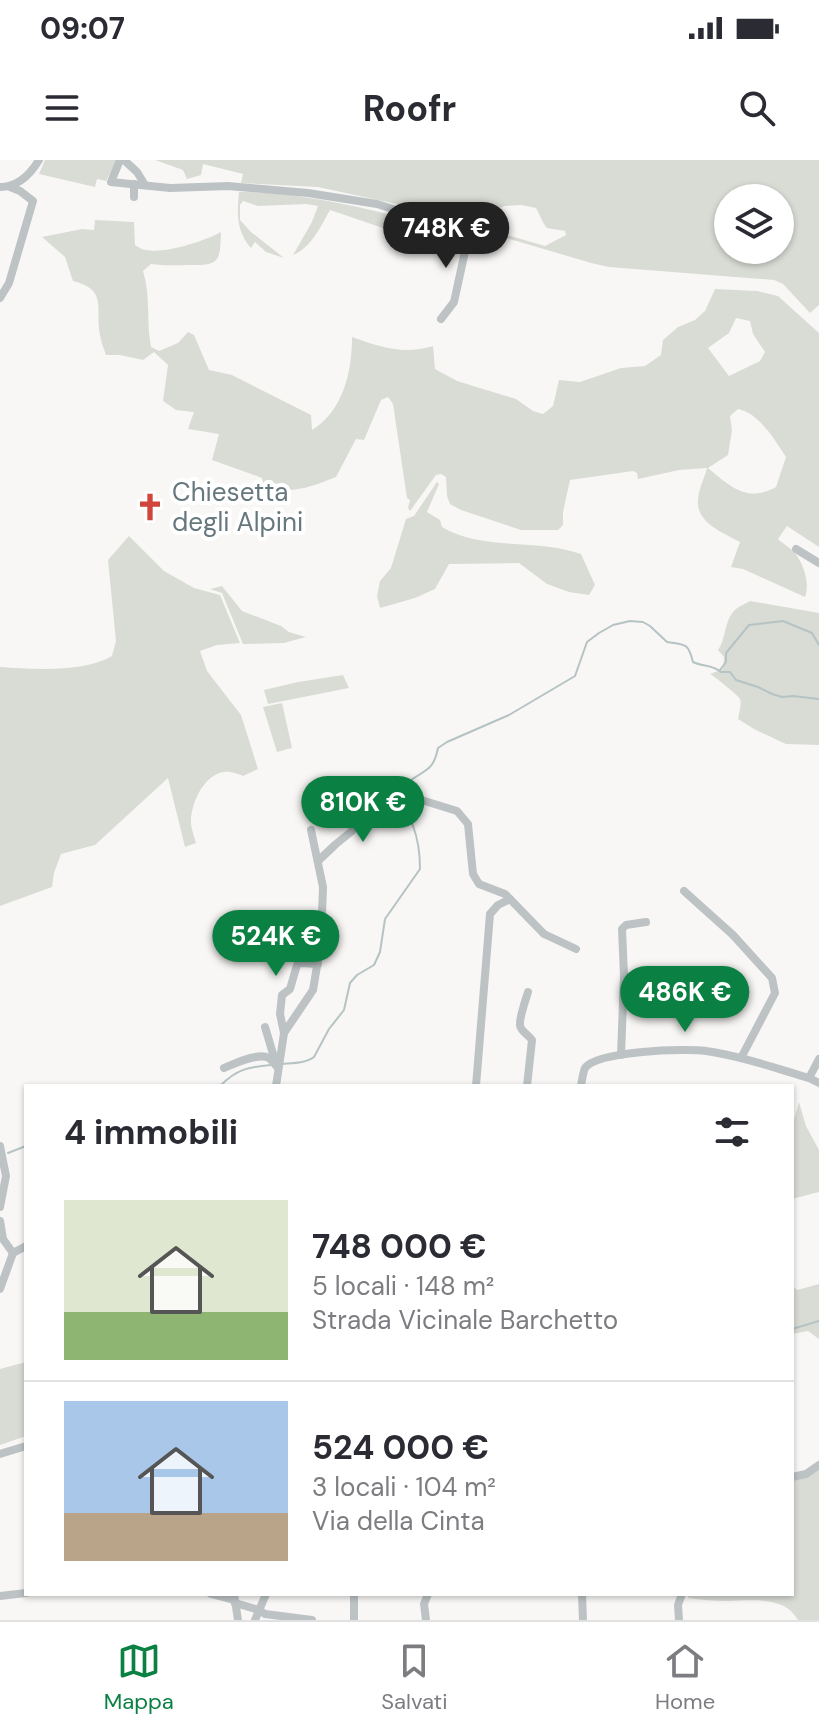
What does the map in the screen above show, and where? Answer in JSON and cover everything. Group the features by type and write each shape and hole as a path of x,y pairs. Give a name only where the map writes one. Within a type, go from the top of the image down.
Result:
{"street":[{"path":"5,187 29,174 39,160"},
{"path":"145,185 137,172 122,160 111,182 170,188 228,186 308,193 385,206 469,233 454,302 441,319"},
{"path":"134,184 134,197"},
{"path":"0,298 9,283 33,201 20,191 5,187"},
{"path":"796,549 819,563"},
{"path":"318,861 352,831 361,796 370,793 402,794 457,811 468,824 473,874 479,884 505,894 544,934 576,949"},
{"path":"276,1084 284,1033 313,990 318,964 323,887 311,830"},
{"path":"684,891 724,925 772,978 775,993 741,1058"},
{"path":"476,1084 490,914 510,899"},
{"path":"621,1055 622,929 626,925 646,922"},
{"path":"284,1033 280,1014 282,995 290,989 300,963 318,964"},
{"path":"527,1084 532,1040 519,1024 528,992"},
{"path":"265,1027 277,1066"},
{"path":"581,1084 585,1068 595,1060 679,1050 704,1050 741,1058 819,1083"},
{"path":"224,1068 247,1058 268,1058 277,1066"},
{"path":"809,1078 819,1059"},
{"path":"0,1146 6,1176 0,1207"},
{"path":"0,1221 3,1239 13,1253"},
{"path":"0,1289 13,1253 24,1247"},
{"path":"0,1454 24,1447"},
{"path":"794,1477 806,1474 819,1465"},
{"path":"0,1596 24,1593"},
{"path":"255,1620 265,1596"},
{"path":"354,1596 354,1620"},
{"path":"426,1620 424,1604 427,1596"},
{"path":"582,1596 583,1620"},
{"path":"679,1620 678,1605 681,1596"},
{"path":"234,1599 265,1614 312,1620"},
{"path":"234,1599 238,1620"}],"shaded area":[{"path":"45,160 117,160 106,181 97,179 95,187 39,174"},
{"path":"155,160 819,160 819,305 810,313 783,284 774,280 609,267 483,231 484,226 478,224 471,225 318,187 241,183 243,174 203,164 201,175 187,179 183,170","holes":["504,206 536,208 547,228 565,231 566,235 545,246 486,229 486,215"]},
{"path":"239,192 297,196 392,215 389,230 330,210 310,242 293,255 318,206 258,206 243,201 240,220 284,258 266,252 255,242 251,248 246,242 239,222"},
{"path":"95,220 134,222 135,245 154,251 184,246 221,232 219,255 213,263 151,264 143,271 151,347 159,351 178,343 188,332 194,335 209,370 232,375 311,415 312,430 331,412 344,390 352,337 402,350 433,346 435,369 457,381 516,399 543,414 553,406 559,380 580,382 621,368 645,366 661,355 663,340 705,311 715,289 757,291 778,296 819,333 819,547 787,526 778,539 801,562 806,580 805,597 743,569 731,567 740,542 712,526 698,507 707,468 679,470 638,479 633,471 570,480 563,525 558,530 521,530 461,510 450,504 446,477 441,474 436,475 410,511 393,404 388,397 381,400 364,440 356,439 336,477 318,484 301,489 274,489 264,486 262,478 212,460 219,434 188,429 194,412 176,410 163,401 168,365 154,352 143,360 106,355 100,335 96,295 91,289 73,281 65,257 42,237 82,229 94,230","holes":["736,318 750,321 753,334 765,352 760,361 729,376 708,348 729,333","738,409 760,421 786,457 776,487 766,492 740,491 708,468 728,455 732,430 730,416"]},
{"path":"437,482 439,484 427,512 440,520 442,527 481,540 554,547 581,554 595,585 589,595 547,584 519,563 449,564 435,589 380,608 377,596 380,581 391,568 406,519 414,516"},
{"path":"129,536 164,571 194,588 220,595 240,643 217,645 200,651 207,671 241,715 258,769 243,776 221,773 201,789 191,816 196,843 185,847 168,778 95,845 61,854 52,887 0,906 0,667 73,667 112,656 116,641 108,560"},
{"path":"222,586 242,611 306,637 284,643 243,644 222,593 210,589"},
{"path":"750,601 819,613 819,745 786,744 738,719 740,699 710,674 723,669 724,657 718,650 730,616"},
{"path":"343,675 349,688 268,704 264,690 298,682"},
{"path":"282,703 292,748 277,752 263,707"},
{"path":"799,1102 806,1126 819,1150 819,1192 794,1198 794,1120"},
{"path":"819,1284 819,1339 808,1331 794,1334 794,1287 797,1290"},
{"path":"24,1363 24,1437 0,1445 0,1369"},
{"path":"819,1467 819,1620 798,1620 785,1606 767,1601 688,1598 794,1596 794,1480"}],"waterway":[{"path":"404,790 407,783 427,770 438,748 509,715 575,676 587,642 613,625 630,621 643,622 667,642 685,646 693,662 730,672 736,680 782,697 819,699"},
{"path":"720,670 726,662 726,653 749,625 783,621 812,633 819,645"},
{"path":"282,1064 303,1062 314,1057 329,1029 344,1010 350,983 374,965 380,952 385,919 420,869 416,836 403,800"},
{"path":"222,1084 243,1070 271,1065"},
{"path":"8,1153 24,1147"},
{"path":"794,1328 819,1321"}],"place":[{"name":"Chiesetta degli Alpini","path":"150,507"}]}
